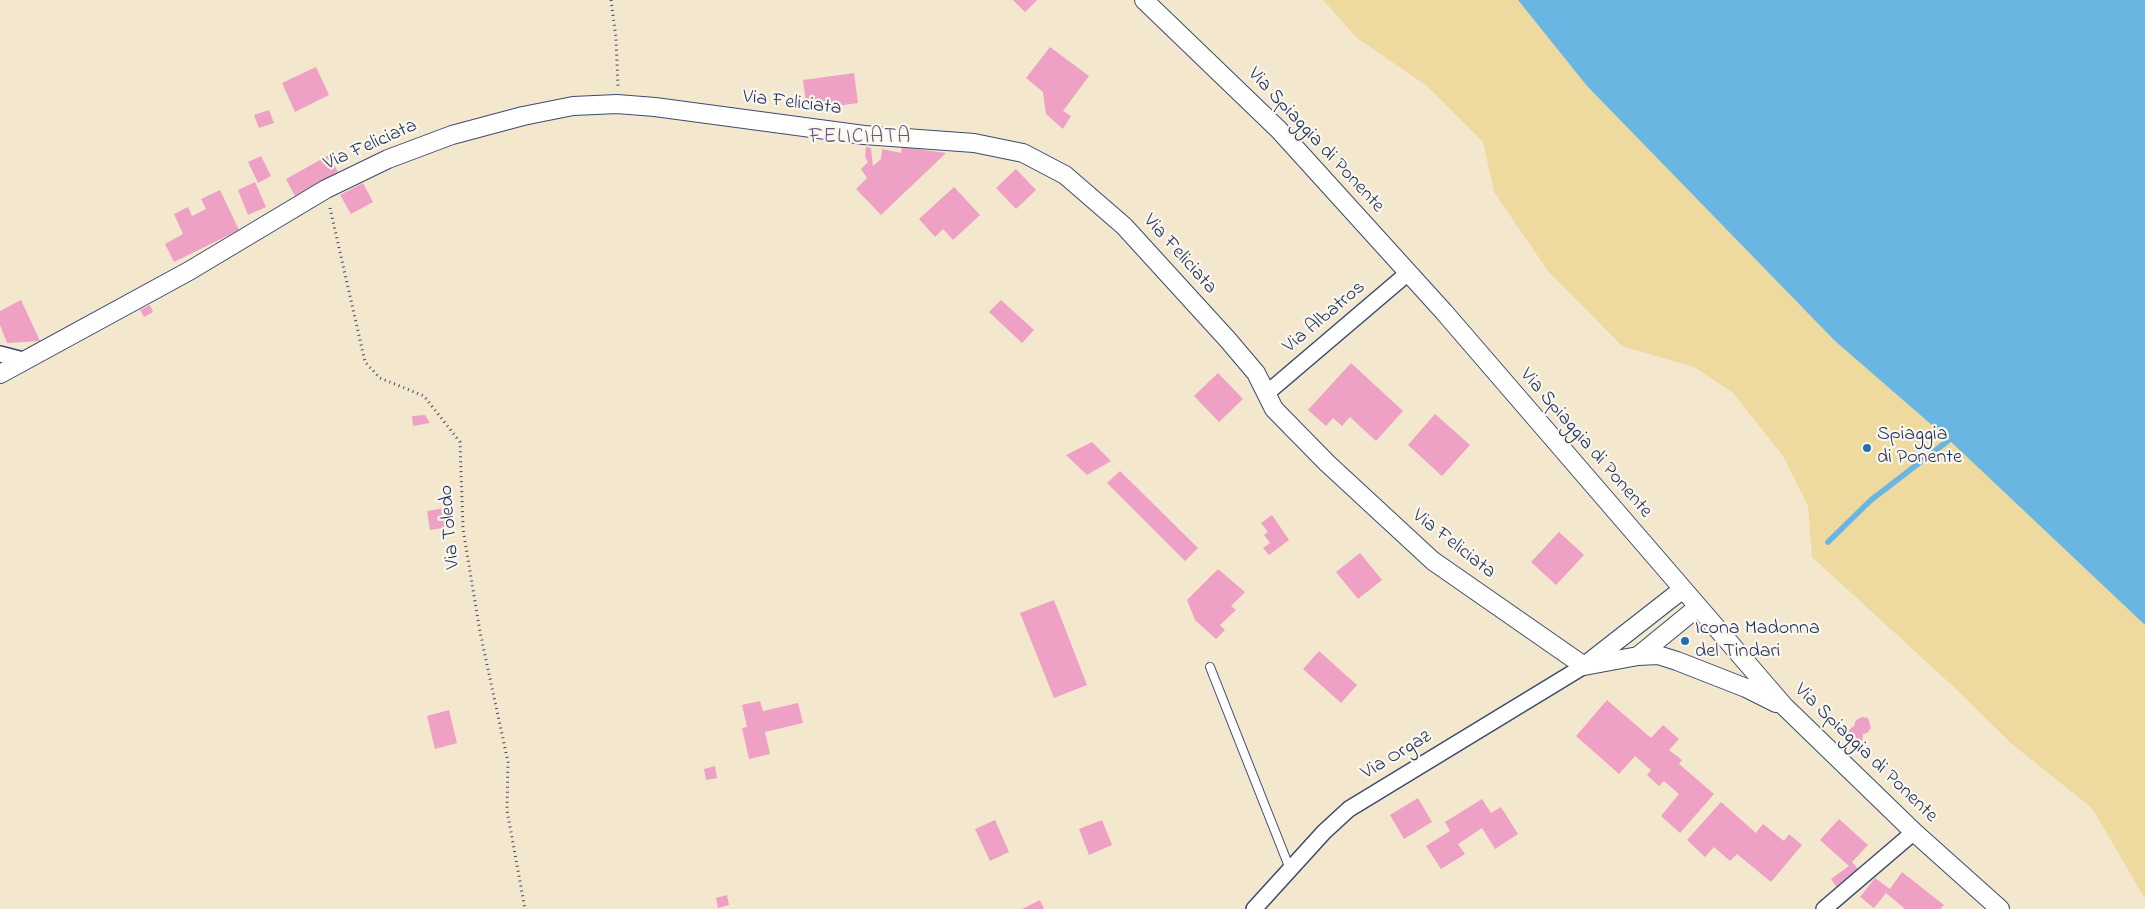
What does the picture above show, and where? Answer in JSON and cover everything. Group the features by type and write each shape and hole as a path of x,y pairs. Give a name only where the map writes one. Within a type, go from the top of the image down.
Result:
{"street":[{"name":"Via Spiaggia di Ponente","path":"1144,0 1280,130 1408,273 1784,706 1914,832 2000,909"},
{"name":"Via Feliciata","path":"0,374 189,271 326,189 388,159 452,135 523,116 573,106 616,104 655,107 864,135 974,143 1023,153 1066,175 1124,226 1234,346 1256,373 1274,409 1326,463 1433,562 1584,666"},
{"name":"Via Albatros","path":"1267,393 1408,273"},
{"path":"0,354 23,360"},
{"path":"1584,666 1683,589"},
{"path":"1638,656 1698,607"},
{"path":"1584,666 1638,656 1658,656 1677,661 1746,688 1784,706"},
{"name":"Via Orgaz","path":"1254,909 1324,832 1349,809 1584,666"},
{"path":"1824,909 1914,832"}],"lane":[{"path":"1210,667 1290,869"}],"path":[{"path":"611,0 616,38 618,81 616,104"},
{"name":"Via Toledo","path":"326,189 365,362 380,378 424,396 460,442 463,529 480,632 508,762 507,810 524,909"}],"sand":[{"name":"Spiaggia di Ponente","path":"1323,0 1518,0 1587,86 1835,341 1949,440 2145,625 2145,899 2092,808 2012,744 1956,689 1812,557 1808,506 1783,456 1733,393 1694,367 1622,346 1548,271 1494,192 1483,142 1427,86 1357,38"}],"water":[{"path":"1518,0 2145,0 2145,625 1949,440 1835,341 1587,86"}],"building":[{"path":"1013,0 1037,0 1025,12"},
{"path":"1050,47 1089,76 1063,111 1071,116 1063,129 1046,114 1043,92 1026,78"},
{"path":"316,67 329,95 295,112 282,83"},
{"path":"854,73 858,103 807,110 803,80"},
{"path":"269,110 274,123 259,128 254,115"},
{"path":"866,147 871,148 873,166 881,159 882,149 901,153 902,147 946,153 881,215 856,189 867,178 861,169 868,162 865,157"},
{"path":"329,155 338,172 295,196 286,179"},
{"path":"261,156 271,176 258,183 248,162"},
{"path":"1016,169 1036,190 1016,209 996,188"},
{"path":"255,182 266,207 248,215 238,190"},
{"path":"363,183 373,202 351,214 340,195"},
{"path":"954,187 980,215 953,240 943,229 935,237 919,219"},
{"path":"220,190 239,230 174,262 165,244 183,234 174,214 188,207 192,216 206,209 201,199"},
{"path":"21,300 40,341 7,343 0,325 0,311"},
{"path":"1001,300 1034,330 1022,343 989,312"},
{"path":"150,305 153,312 144,317 140,310"},
{"path":"1351,363 1403,411 1376,441 1350,417 1342,426 1333,418 1326,426 1308,410"},
{"path":"1218,373 1243,399 1219,422 1194,396"},
{"path":"1435,414 1470,445 1442,476 1408,445"},
{"path":"425,415 430,423 413,426 412,416"},
{"path":"1092,442 1111,461 1087,475 1066,455"},
{"path":"1120,471 1198,548 1185,561 1107,483"},
{"path":"445,508 448,527 430,530 427,511"},
{"path":"1272,515 1289,540 1269,555 1263,548 1270,543 1264,535 1268,532 1261,523"},
{"path":"1559,532 1584,555 1556,585 1531,562"},
{"path":"1360,553 1382,580 1358,599 1336,572"},
{"path":"1218,569 1245,592 1231,606 1236,610 1220,625 1225,630 1216,639 1195,620 1187,600"},
{"path":"1054,600 1087,685 1054,698 1020,613"},
{"path":"1319,651 1357,685 1341,703 1303,669"},
{"path":"1607,700 1651,738 1663,725 1679,739 1669,750 1682,760 1679,764 1714,794 1680,833 1661,816 1679,794 1664,781 1659,786 1647,775 1651,770 1635,756 1619,774 1576,736"},
{"path":"760,701 763,711 798,703 803,723 765,732 770,754 749,759 742,728 747,727 742,705"},
{"path":"449,710 457,743 435,749 427,716"},
{"path":"1862,717 1868,718 1871,728 1867,733 1863,734 1861,753 1856,753 1857,746 1852,749 1842,736 1854,726 1856,720"},
{"path":"715,766 717,778 706,780 704,769"},
{"path":"1418,798 1432,822 1404,839 1390,815"},
{"path":"1482,799 1491,813 1501,807 1518,834 1495,849 1482,828 1458,844 1465,854 1441,869 1426,846 1450,831 1445,822"},
{"path":"1721,802 1756,833 1763,824 1784,841 1789,834 1802,845 1771,882 1737,854 1730,861 1714,847 1705,857 1687,840"},
{"path":"1839,819 1868,845 1852,862 1861,872 1838,889 1831,879 1849,866 1820,840"},
{"path":"995,820 1009,852 990,861 975,829"},
{"path":"1102,820 1112,845 1089,855 1079,829"},
{"path":"1902,872 1944,905 1940,909 1905,909 1886,893 1874,908 1860,897 1875,878 1890,889"},
{"path":"727,895 729,905 718,908 716,898"},
{"path":"1040,900 1044,909 1022,909"}],"waterway":[{"path":"1828,542 1871,500 1949,440"}],"place":[{"name":"Spiaggia di Ponente","path":"1867,448"},
{"name":"Icona Madonna del Tindari","path":"1685,641"}],"district":[{"name":"FELICIATA","path":"860,139"}]}
